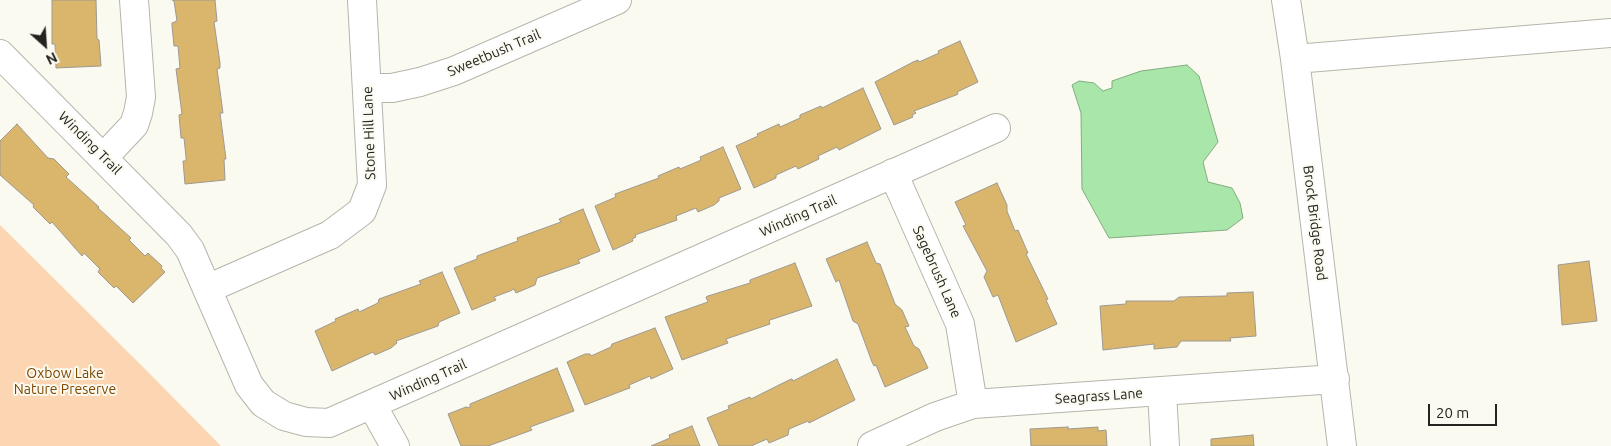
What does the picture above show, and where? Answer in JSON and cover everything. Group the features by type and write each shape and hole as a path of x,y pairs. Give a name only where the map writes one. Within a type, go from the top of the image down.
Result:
{"street":[{"path":"104,157 134,125 138,113 141,97 134,0"},
{"name":"Stone Hill Lane","path":"207,289 330,235 362,211 372,185 362,0"},
{"name":"Sweetbush Trail","path":"367,88 392,88 420,82 454,71 617,0"},
{"name":"Brock Bridge Road","path":"1286,0 1295,59 1342,446"},
{"path":"1295,59 1611,33"},
{"name":"Winding Trail","path":"0,54 104,157 179,235 190,250 249,385 264,403 284,416 306,422 329,423 372,405 996,128"},
{"name":"Sagebrush Lane","path":"893,173 960,324 973,404"},
{"name":"Seagrass Lane","path":"872,446 936,417 973,404 1335,379"},
{"path":"1162,392 1165,446"},
{"path":"372,405 395,446"}],"green space":[{"name":"Oxbow Lake Nature Preserve","path":"0,225 146,370 221,446 0,446"}],"shaded area":[{"path":"1187,65 1199,76 1218,142 1203,162 1208,182 1232,188 1240,203 1243,218 1227,230 1109,238 1082,189 1081,113 1072,85 1079,81 1094,83 1103,91 1112,88 1112,81 1141,71"}],"building":[{"path":"52,0 96,0 97,39 99,40 101,66 56,68 55,44 52,44"},
{"path":"172,0 215,0 217,21 214,22 220,63 220,68 217,69 223,113 220,113 226,159 224,159 225,180 185,184 183,161 186,161 186,157 184,138 181,138 179,115 182,114 176,69 180,68 178,46 174,46 172,26 172,23 177,21 174,1"},
{"path":"960,41 978,82 957,92 958,94 956,95 914,111 916,113 912,115 913,117 894,125 875,82 913,62 918,60 919,62 939,53 938,51"},
{"path":"863,88 881,129 839,150 837,147 818,156 819,159 798,169 796,166 776,175 776,178 754,188 736,146 758,136 757,134 779,124 780,127 800,118 800,115 821,106 822,108"},
{"path":"17,124 48,158 54,159 69,174 66,177 131,238 129,240 145,256 148,253 162,266 161,268 165,272 133,303 116,286 114,288 98,272 100,269 84,253 82,256 52,222 50,224 33,207 34,205 0,175 0,141"},
{"path":"723,147 741,189 719,198 719,201 714,205 698,212 696,208 676,216 677,220 635,235 636,237 632,239 633,241 613,250 595,206 616,197 615,194 659,178 658,176 679,167 680,169 699,161 701,160 700,157"},
{"path":"997,183 1007,205 1007,211 1015,231 1018,230 1028,253 1026,254 1048,299 1046,300 1057,324 1016,342 998,295 993,297 984,277 987,271 963,226 966,225 955,202"},
{"path":"583,209 600,251 578,260 580,263 537,278 535,285 516,293 514,289 494,297 496,300 472,310 454,268 477,259 477,256 518,241 517,238 561,222 559,219"},
{"path":"867,242 876,263 880,264 895,304 902,310 909,326 905,327 914,346 919,349 928,368 885,387 876,365 874,366 872,362 858,324 853,321 839,280 836,282 826,259"},
{"path":"1589,261 1597,321 1562,325 1558,265"},
{"path":"795,263 812,306 770,320 770,324 726,339 728,343 682,360 665,317 708,302 706,297 708,296 750,283 750,280"},
{"path":"442,272 460,313 439,322 438,326 396,341 397,343 391,348 375,355 373,352 332,371 315,331 336,321 335,319 358,309 359,312 378,303 379,299 421,284 419,281"},
{"path":"1253,292 1256,336 1230,338 1231,341 1181,341 1177,347 1154,349 1154,344 1103,350 1100,306 1126,304 1126,301 1174,301 1179,297 1227,296 1227,293"},
{"path":"655,328 673,369 651,379 650,376 629,385 630,388 585,405 567,362 585,354 590,354 591,356 611,347 612,344"},
{"path":"837,359 855,400 809,423 808,421 789,429 788,435 769,443 767,439 751,446 719,446 707,418 729,409 728,406 750,397 751,399 789,380 792,379 793,381"},
{"path":"557,368 574,411 530,427 532,430 488,446 461,446 448,414 466,407 470,408 470,404"},
{"path":"692,426 700,446 651,446 670,438 669,435"},
{"path":"1068,427 1068,429 1098,427 1098,431 1106,430 1107,446 1031,446 1030,429"},
{"path":"1253,435 1254,446 1211,446 1211,439"}]}
